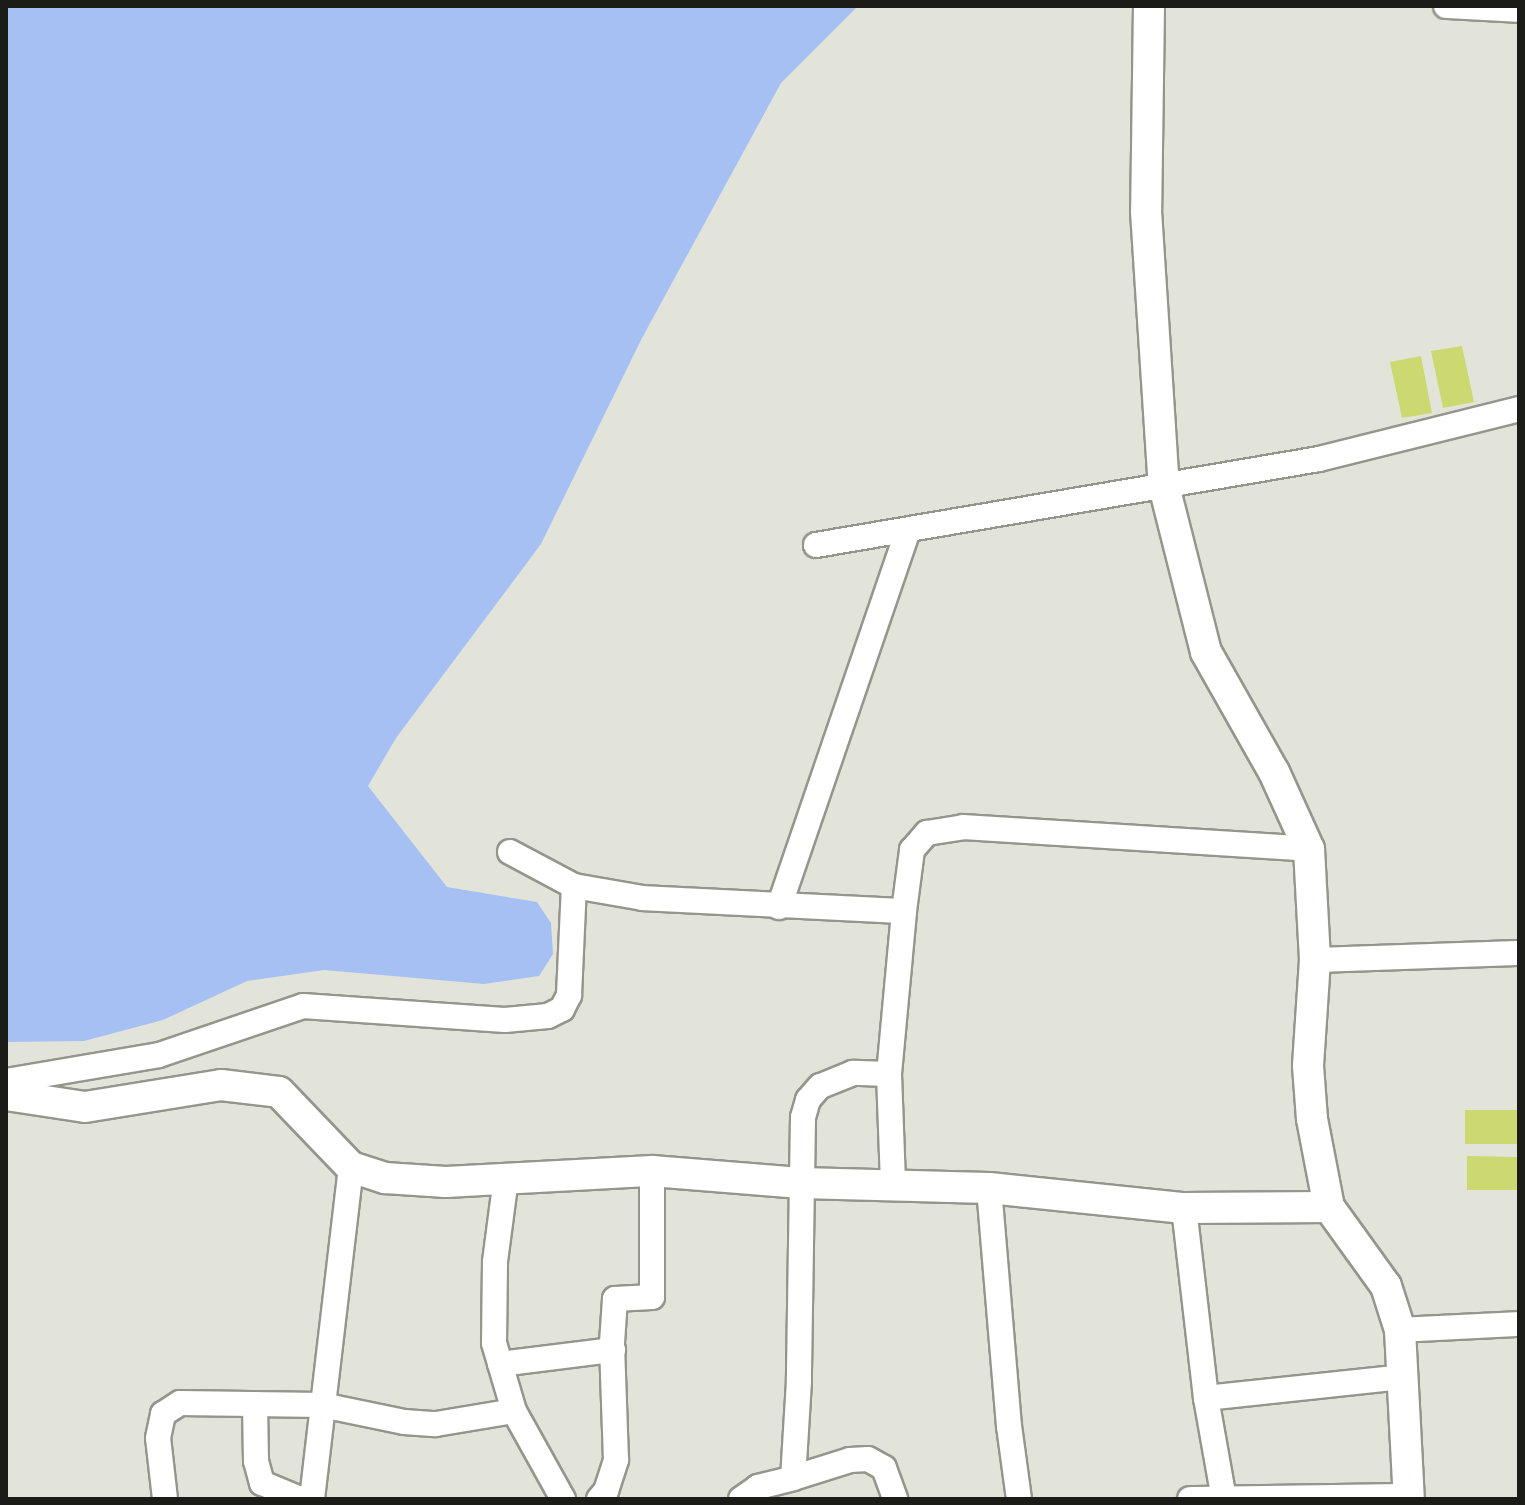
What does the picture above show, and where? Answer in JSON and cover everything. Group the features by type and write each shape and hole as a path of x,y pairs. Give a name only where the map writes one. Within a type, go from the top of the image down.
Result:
{"street":[{"path":"1149,6 1146,211 1164,486 1186,585 1206,652 1274,772 1309,849 1315,960 1308,1066 1312,1119 1329,1207 1386,1286 1400,1330 1409,1498 1190,1499"},
{"path":"1446,6 1519,10"},
{"path":"816,545 1319,459 1519,409"},
{"path":"779,907 908,530"},
{"path":"893,1183 889,1074 904,911 912,850 927,833 963,827 1309,849"},
{"path":"510,852 574,886 643,898 904,911"},
{"path":"6,1081 159,1055 303,1006 505,1020 548,1016 562,1009 569,995 574,886"},
{"path":"1315,960 1519,953"},
{"path":"793,1478 799,1381 803,1117 808,1100 820,1086 853,1073 889,1074"},
{"path":"6,1095 85,1107 221,1085 279,1092 351,1167 385,1178 446,1182 652,1171 801,1183 893,1183 989,1188 1184,1208 1329,1207"},
{"path":"312,1499 351,1167"},
{"path":"599,1499 606,1491 616,1460 615,1299 652,1297 652,1171"},
{"path":"506,1178 495,1262 494,1343 514,1411 563,1499"},
{"path":"989,1188 1009,1426 1019,1499"},
{"path":"1184,1208 1206,1398 1223,1497"},
{"path":"1400,1330 1519,1324"},
{"path":"500,1364 613,1350"},
{"path":"1206,1398 1404,1377"},
{"path":"165,1499 158,1438 163,1414 180,1403 322,1405 404,1422 436,1424 514,1411"},
{"path":"255,1404 256,1461 262,1483 300,1499"},
{"path":"741,1499 758,1487 850,1460 868,1459 884,1468 895,1499"}],"water":[{"path":"6,6 858,6 781,83 642,338 541,544 396,738 368,786 447,887 537,902 551,923 553,954 539,976 484,984 324,970 247,981 163,1020 84,1041 6,1042"}],"building":[{"path":"1462,346 1474,402 1443,408 1431,351"},
{"path":"1421,356 1432,413 1402,418 1390,362"},
{"path":"1465,1110 1517,1110 1517,1144 1465,1144"},
{"path":"1467,1156 1519,1157 1519,1190 1467,1190"}]}
